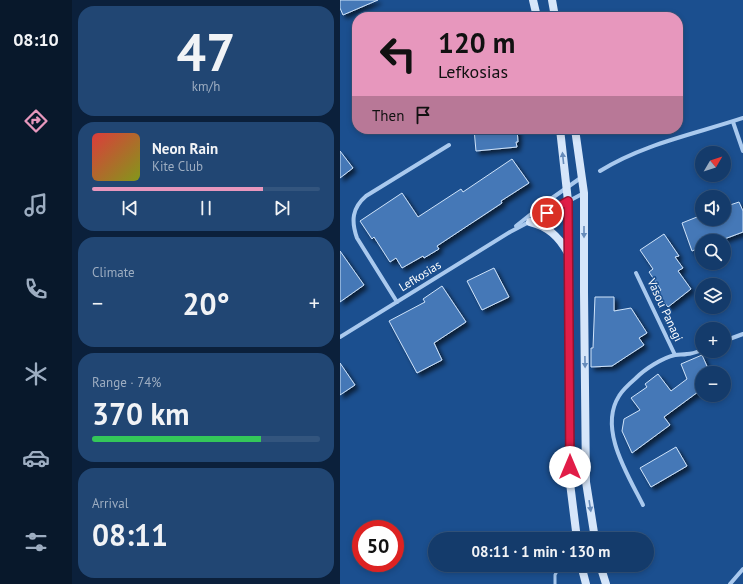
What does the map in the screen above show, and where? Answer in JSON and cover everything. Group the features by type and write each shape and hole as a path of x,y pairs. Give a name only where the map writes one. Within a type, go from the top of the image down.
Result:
{"main road":[{"path":"534,0 537,12"},
{"path":"552,0 554,12"},
{"path":"561,134 568,201 570,483 575,532"},
{"path":"577,134 584,193 586,482 594,532"},
{"path":"530,222 542,225 550,230 569,253"},
{"path":"583,572 586,584"},
{"path":"602,572 606,584"}],"street":[{"path":"600,171 618,160 655,146 743,118"},
{"path":"733,122 743,151"},
{"path":"397,302 357,238 354,229 353,214 360,201 366,196 449,145"},
{"name":"Lefkosias","path":"510,232 545,203 582,177"},
{"name":"Lefkosias","path":"340,337 510,232 584,193"},
{"name":"Vasou Panagi","path":"636,273 675,355"},
{"path":"731,338 743,334"},
{"name":"Vasou Panagi","path":"643,505 618,454 612,426 613,411 618,397 626,387 650,367 675,355 695,352"},
{"path":"730,584 743,569"}],"lane":[{"path":"555,584 556,572"}],"building":[{"path":"340,0 378,0 343,15 340,8"},
{"path":"474,134 517,134 517,147 476,151"},
{"path":"340,151 353,168 340,178"},
{"path":"512,159 529,183 501,201 502,203 437,246 439,249 402,268 396,258 390,262 374,237 372,239 360,221 402,193 418,217 461,189 463,192"},
{"path":"739,202 743,211 743,232 731,236 731,234 695,234 695,250 692,251 682,223 695,218 695,226 731,226 731,205"},
{"path":"664,234 679,256 675,257 683,268 678,271 691,289 668,307 657,293 661,290 649,272 653,269 640,250"},
{"path":"340,251 364,285 340,302"},
{"path":"494,268 509,297 482,310 467,281"},
{"path":"442,286 466,322 434,343 442,360 417,373 389,321 425,302 423,299"},
{"path":"595,297 614,297 614,311 631,308 647,333 639,338 644,345 612,366 591,367"},
{"path":"695,358 703,358 707,366 695,366 695,394 664,417 670,425 632,453 622,431 624,419 640,410 631,398 647,387 645,384 658,374 671,391 687,379 681,364"},
{"path":"340,363 355,385 340,395"},
{"path":"676,447 687,466 651,487 640,468"}],"route":[{"path":"547,213 568,201 570,467"}]}
